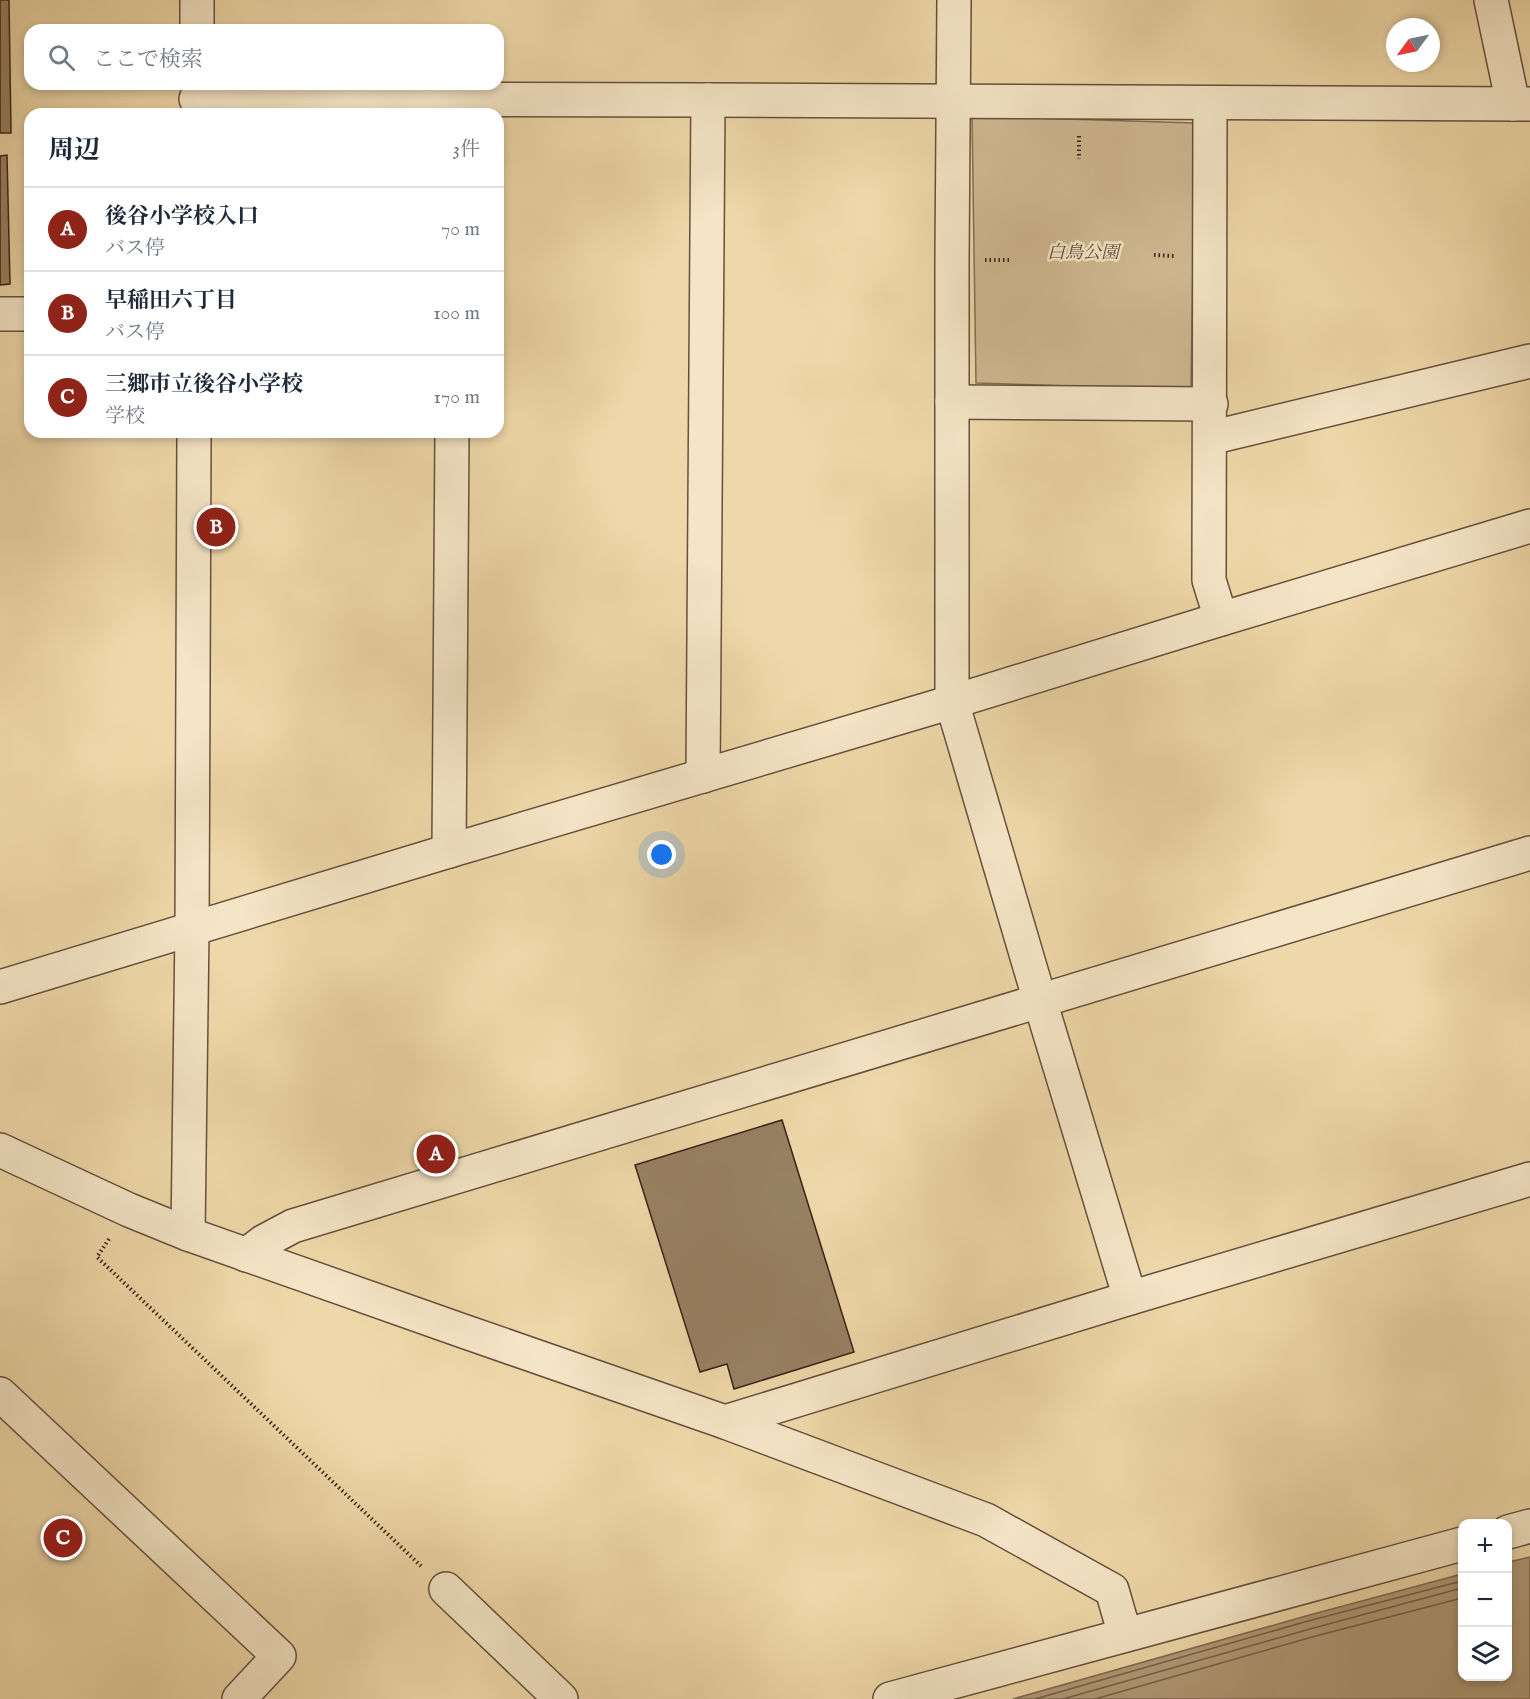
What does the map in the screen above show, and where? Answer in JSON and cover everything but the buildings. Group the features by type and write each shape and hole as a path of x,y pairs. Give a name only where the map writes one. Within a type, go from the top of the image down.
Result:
{"street":[{"path":"197,0 197,24"},
{"path":"954,0 952,702 1130,1298"},
{"path":"196,99 454,107 708,99 1210,104 1522,104 1491,0"},
{"path":"704,776 708,99"},
{"path":"1210,104 1209,580 1221,619"},
{"path":"0,314 24,315"},
{"path":"1210,438 1530,361"},
{"path":"952,402 1211,404"},
{"path":"189,1234 194,438"},
{"path":"448,851 452,438"},
{"path":"0,987 1530,526"},
{"path":"246,1255 270,1237 293,1226 1530,853"},
{"path":"0,1150 129,1210 189,1234 725,1422 986,1520 1112,1590 1125,1635"},
{"path":"725,1422 1530,1179"},
{"path":"0,1394 279,1656 239,1699"},
{"path":"1512,1531 1530,1526"},
{"path":"890,1699 1458,1545"},
{"path":"446,1589 561,1699"}],"path":[{"path":"129,1210 97,1257 446,1589"}],"green space":[{"name":"白鳥公園","path":"972,116 1195,123 1191,390 976,383"}],"water":[{"path":"1530,1557 1530,1699 1013,1699 1458,1575 1458,1681 1512,1681 1512,1561"}],"place":[{"name":"早稲田六丁目","path":"216,527"},
{"name":"後谷小学校入口","path":"436,1154"},
{"name":"三郷市立後谷小学校","path":"63,1538"}]}
